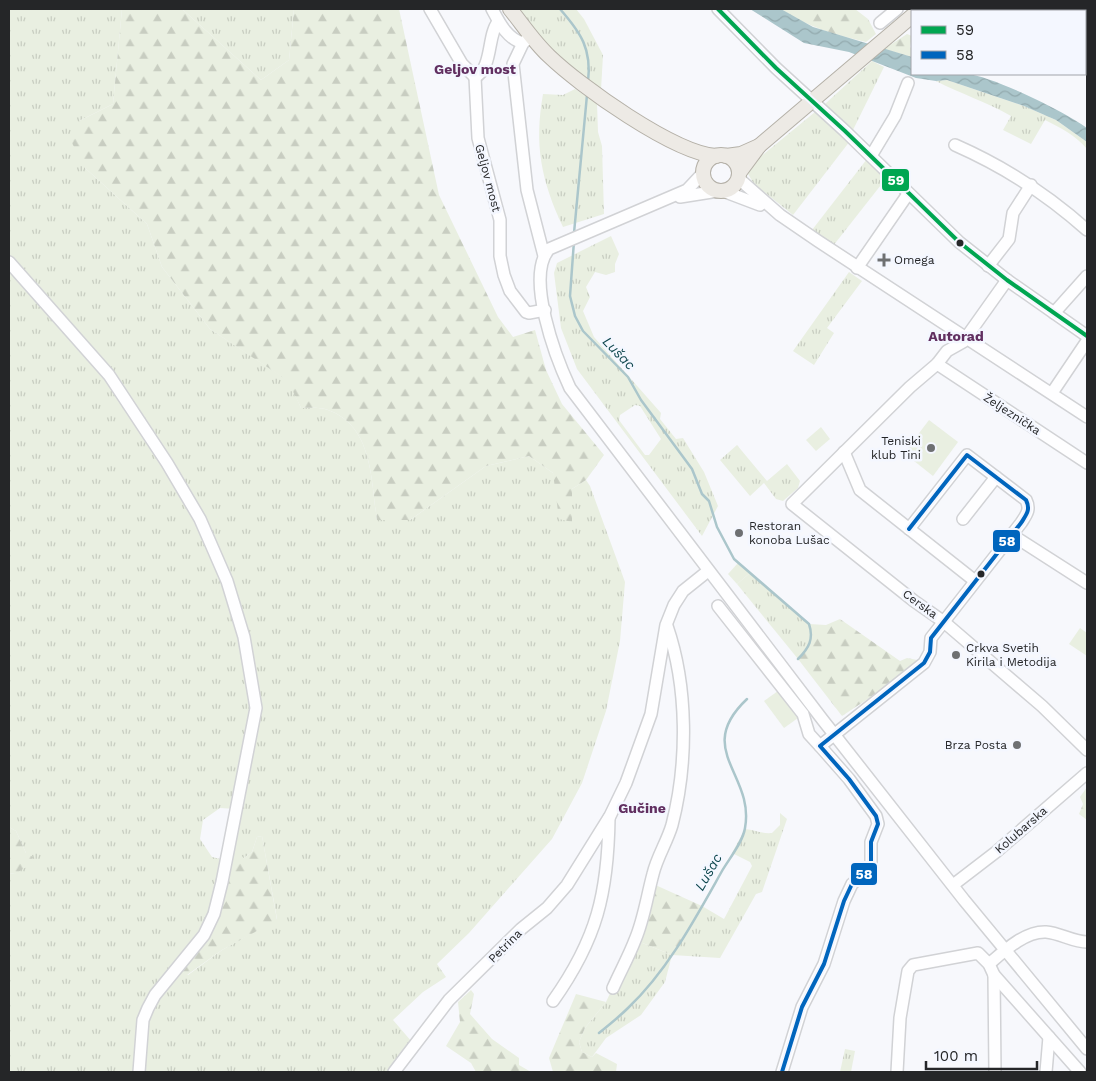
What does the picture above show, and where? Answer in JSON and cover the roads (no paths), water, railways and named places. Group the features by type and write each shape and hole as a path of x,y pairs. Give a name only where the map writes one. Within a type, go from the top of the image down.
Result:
{"main road":[{"path":"510,9 527,40 550,56 581,83 672,142 697,152 721,156 735,162 739,175"},
{"path":"702,171 710,158 741,154 759,146 911,17"},
{"path":"672,142 702,171 708,186 721,191 733,187 759,146"}],"street":[{"path":"430,9 462,64 475,77 483,69 492,34 498,22"},
{"path":"492,9 498,22 514,41 527,40"},
{"path":"718,9 776,68 871,156 908,194 988,266 1087,336"},
{"path":"880,24 897,9"},
{"path":"527,40 513,64 527,190 544,256"},
{"name":"Geljov most","path":"475,77 478,138 500,220 500,256 504,275 510,291 526,312 529,314 545,310"},
{"path":"871,156 895,116 908,83"},
{"path":"955,145 994,163 1031,185 1060,206 1087,230"},
{"path":"702,171 686,190 550,249 544,256 541,267 545,310 558,364 570,388 834,734 953,885 1087,1049"},
{"path":"739,175 780,215"},
{"path":"988,266 1009,239 1013,213 1031,185"},
{"path":"666,200 721,191 751,200 780,215 857,268 967,337 1087,417"},
{"path":"857,268 908,194"},
{"path":"9,262 109,375 167,464 204,528 227,581 244,637 256,708 214,914 204,935 155,995 148,1008 143,1020 139,1072"},
{"path":"975,581 860,490 844,452 910,387 937,364 947,351 963,342 1007,280"},
{"path":"1054,313 1085,284"},
{"path":"1052,393 1087,341"},
{"name":"Željeznička","path":"937,364 1087,463"},
{"name":"Cerska","path":"844,452 792,504 944,622 1042,706 1087,750"},
{"path":"820,746 924,663 930,652 931,638 1012,534 1028,512 1029,506 1026,500 967,455 909,529"},
{"path":"963,519 996,478"},
{"path":"1012,534 1087,583"},
{"name":"Petrina","path":"394,1072 449,1000 521,929 547,908 567,885 610,816 626,783 651,714 666,625 674,605 683,591 708,570"},
{"path":"718,606 803,714 810,734 849,779 876,816 878,824 871,842 871,862 865,873 852,884 844,901 824,964 802,1007 782,1072"},
{"path":"613,988 635,940 648,898 653,873 671,827 678,800 682,717 677,664 666,625"},
{"name":"Kolubarska","path":"953,885 996,852 1087,773"},
{"name":"Petrina","path":"553,1001 579,960 595,925 608,868 610,816"},
{"path":"989,964 1006,949 1028,936 1045,932 1080,942 1087,942"},
{"path":"897,1072 900,1018 908,971 913,965 978,953 989,964 994,975 1080,1072"},
{"path":"994,975 995,1072"},
{"path":"1046,1072 1049,1037"}],"water":[{"path":"750,9 781,9 813,27 911,57 911,75 972,75 993,81 1046,104 1077,121 1087,128 1087,142 1056,120 1024,106 947,80 936,81 916,78 849,52 804,43"}],"waterway":[{"name":"Lušac","path":"560,9 574,26 583,42 588,60 588,82"},
{"name":"Lušac","path":"574,233 587,95"},
{"name":"Lušac","path":"574,241 570,296 575,316 583,331 628,377 641,400 692,469 702,494 709,501 717,527 734,559 809,624 810,643 798,659"},
{"name":"Lušac","path":"599,1033 621,1015 668,961 742,839 745,828 746,809 742,792 725,748 725,733 732,717 747,699"}],"place":[{"name":"Omega","path":"884,260"},
{"name":"Teniski klub Tini","path":"931,448"},
{"name":"Restoran konoba Lušac","path":"739,533"},
{"name":"Crkva Svetih Kirila i Metodija","path":"956,655"},
{"name":"Brza Posta","path":"1017,745"}],"district":[{"name":"Geljov most","path":"475,69"},
{"name":"Autorad","path":"956,336"},
{"name":"Gučine","path":"642,808"}]}
